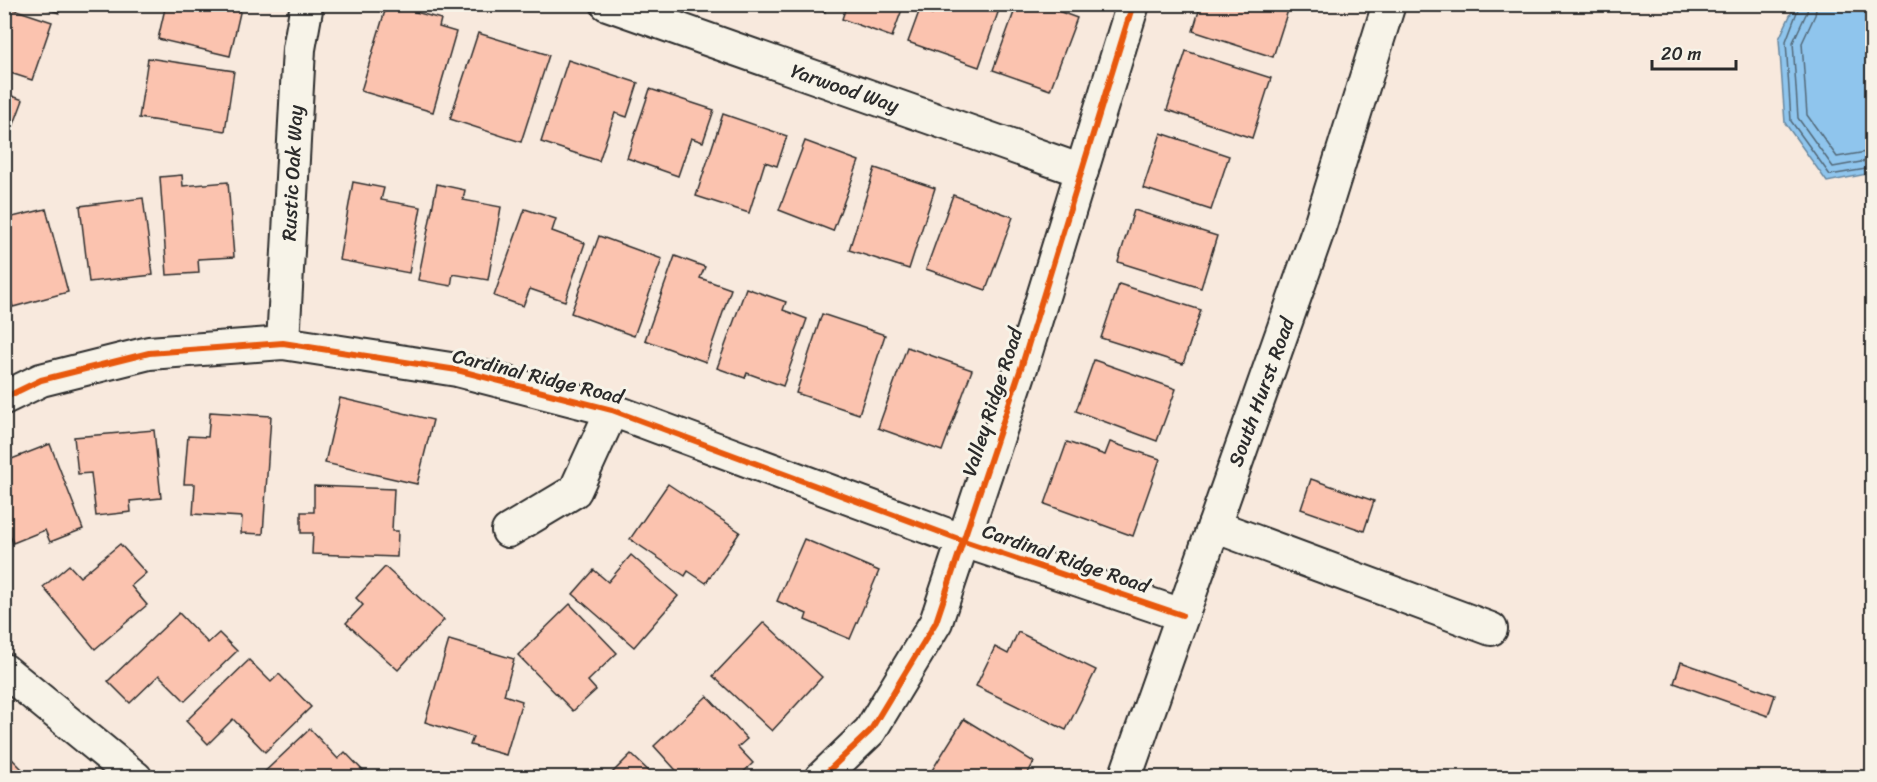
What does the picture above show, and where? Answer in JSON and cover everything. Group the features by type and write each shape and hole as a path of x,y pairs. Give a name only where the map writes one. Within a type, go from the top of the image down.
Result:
{"street":[{"name":"Rustic Oak Way","path":"283,343 299,49 307,4"},
{"name":"Yarwood Way","path":"607,4 1082,171"},
{"name":"Valley Ridge Road","path":"821,777 870,731 936,622 1022,365 1133,4"},
{"name":"South Hurst Road","path":"1125,777 1319,228 1389,4"},
{"name":"Cardinal Ridge Road","path":"4,398 41,380 149,353 283,343 457,370 612,410 964,541 1182,615"},
{"path":"508,531 575,491 612,410"},
{"path":"1214,526 1491,629"},
{"path":"4,670 136,777"}],"water":[{"path":"1795,5 1872,5 1872,173 1827,182 1785,123 1779,39"}],"building":[{"path":"36,4 62,4 59,13"},
{"path":"166,4 242,4 230,56 158,39"},
{"path":"387,4 441,19 439,27 456,32 433,112 361,91"},
{"path":"804,4 828,4 825,12"},
{"path":"847,4 904,4 892,37 842,19"},
{"path":"935,4 1001,4 979,67 908,42 920,9 932,14"},
{"path":"1017,4 1039,4 1077,18 1050,90 993,70"},
{"path":"1201,4 1290,4 1273,57 1193,31"},
{"path":"4,6 52,22 32,80 4,71"},
{"path":"478,33 549,55 521,142 450,119"},
{"path":"1186,51 1271,78 1252,138 1167,110"},
{"path":"148,58 234,71 225,131 139,118"},
{"path":"568,60 638,83 627,117 615,113 599,161 541,142"},
{"path":"650,89 714,110 703,142 691,138 678,176 627,158"},
{"path":"4,93 23,100 4,151"},
{"path":"723,114 787,136 777,166 765,162 749,213 696,196"},
{"path":"1161,133 1229,156 1211,210 1143,188"},
{"path":"805,141 859,161 833,231 779,210"},
{"path":"875,168 935,188 909,269 849,250"},
{"path":"182,175 183,186 228,182 234,257 198,259 199,273 167,275 160,177"},
{"path":"353,182 384,188 381,200 421,207 409,273 339,260"},
{"path":"437,184 465,190 463,200 501,207 488,280 453,274 451,286 418,280"},
{"path":"953,195 1013,217 986,290 926,269"},
{"path":"143,198 153,275 89,282 80,206"},
{"path":"46,209 68,292 13,307 4,276 4,219"},
{"path":"525,209 556,219 552,231 585,243 565,301 530,289 523,306 494,296"},
{"path":"1134,210 1217,236 1201,288 1118,262"},
{"path":"599,236 662,259 634,336 571,313"},
{"path":"675,256 705,267 700,278 731,289 706,362 645,340"},
{"path":"1119,284 1201,310 1183,364 1101,338"},
{"path":"746,288 786,302 783,310 807,319 783,386 747,373 745,378 717,368"},
{"path":"822,314 885,335 859,414 796,393"},
{"path":"907,347 972,370 942,451 878,428"},
{"path":"1094,360 1176,389 1157,441 1076,411"},
{"path":"340,398 433,420 417,484 325,463"},
{"path":"210,412 271,416 263,534 241,533 242,517 193,514 195,484 184,484 188,436 208,437"},
{"path":"154,430 161,498 130,501 131,512 96,516 91,473 78,474 74,437"},
{"path":"1067,442 1105,455 1110,442 1160,459 1133,536 1045,504"},
{"path":"50,444 83,529 50,542 45,530 13,543 4,521 4,462"},
{"path":"1311,479 1374,501 1364,531 1301,509"},
{"path":"668,484 740,532 706,583 688,571 685,576 630,539"},
{"path":"314,486 394,489 392,531 398,531 397,557 312,554 313,533 301,533 301,512 314,512"},
{"path":"804,539 879,571 850,639 805,620 807,614 777,601"},
{"path":"120,544 146,573 131,586 147,605 95,649 43,587 69,565 80,577"},
{"path":"631,555 678,596 634,647 573,594 594,570 608,582"},
{"path":"385,567 444,620 398,670 346,623 363,605 356,598"},
{"path":"570,604 617,653 588,681 596,690 573,711 518,655"},
{"path":"179,613 208,643 219,633 237,651 185,701 159,675 130,703 108,681"},
{"path":"764,622 822,677 772,731 713,676"},
{"path":"1018,632 1096,670 1066,730 976,686 995,647 1008,654"},
{"path":"449,640 514,659 504,695 522,701 506,755 470,745 473,737 425,722"},
{"path":"249,660 271,682 279,674 311,707 265,752 233,719 208,744 186,721"},
{"path":"1681,662 1775,695 1768,716 1674,683"},
{"path":"707,696 747,739 738,747 753,763 737,778 683,778 654,746"},
{"path":"964,719 1034,762 1025,778 933,778 929,775"},
{"path":"310,729 338,759 345,752 365,773 359,778 258,778"},
{"path":"631,754 656,778 607,778"},
{"path":"10,757 31,778 4,778 4,763"},
{"path":"387,771 394,778 381,778"}],"cycle path":[{"path":"821,778 870,731 936,622 1022,365 1133,4"},
{"path":"4,398 41,380 149,353 283,343 457,370 612,410 964,541 1182,615"}]}
